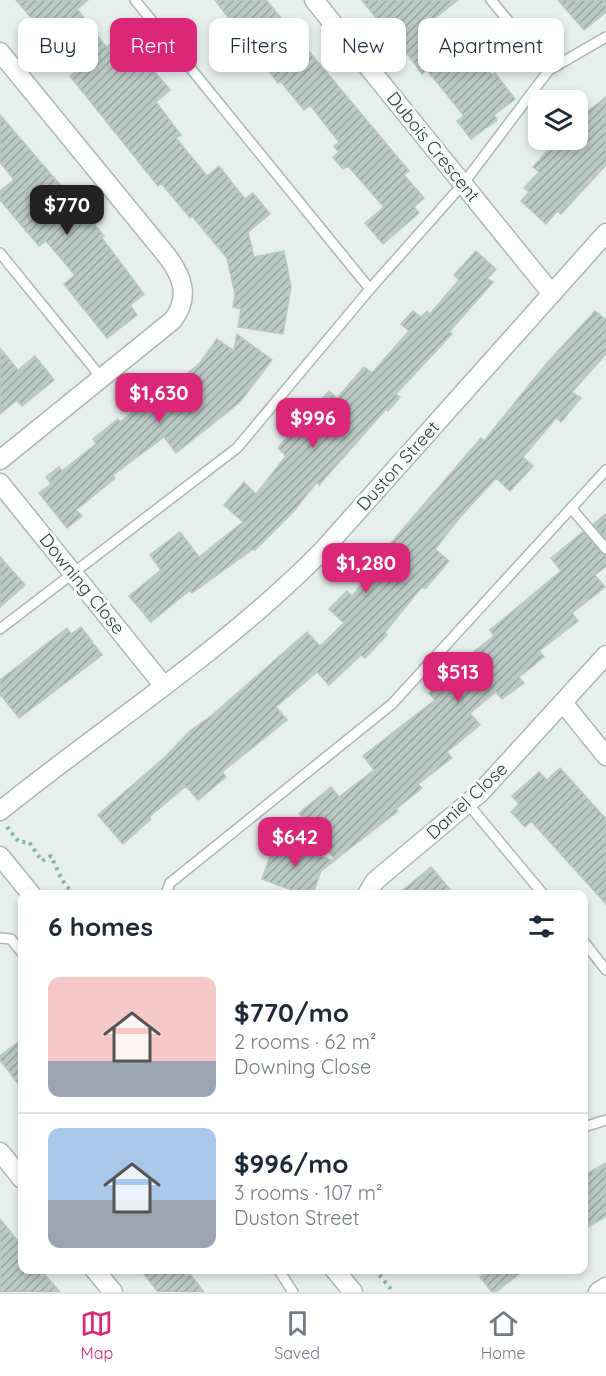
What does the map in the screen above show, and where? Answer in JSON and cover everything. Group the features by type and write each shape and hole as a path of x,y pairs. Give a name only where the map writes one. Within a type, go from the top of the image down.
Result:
{"street":[{"name":"Dubois Crescent","path":"314,0 552,294"},
{"path":"0,52 167,256 182,281 183,303 173,320 0,460"},
{"name":"Duston Street","path":"0,811 72,753 164,686 290,585 606,233"},
{"name":"Downing Close","path":"0,483 164,686"},
{"name":"Daniel Close","path":"370,890 375,881 468,804 564,704 606,655"},
{"path":"564,704 606,756"},
{"path":"0,856 28,890"},
{"path":"0,1152 18,1174"},
{"path":"98,1274 113,1292"},
{"path":"338,1274 353,1292"},
{"path":"598,1292 606,1287"}],"lane":[{"path":"135,0 370,289"},
{"path":"491,0 506,18"},
{"path":"564,61 606,37"},
{"path":"0,629 237,448 370,289 463,184 547,72"},
{"path":"0,253 101,377"},
{"path":"167,890 170,883 392,704 606,470"},
{"path":"572,509 606,549"},
{"path":"468,804 540,890"},
{"path":"0,938 11,939 18,948"},
{"path":"588,947 606,970"},
{"path":"588,1126 606,1119"},
{"path":"281,1274 293,1292"}],"path":[{"path":"0,819 19,842 29,842 42,861 51,856 62,880 70,890"},
{"path":"379,1274 393,1292"}],"building":[{"path":"16,0 88,0 77,9 84,18 31,18"},
{"path":"215,0 266,0 281,18 229,18"},
{"path":"362,0 458,0 437,18 418,18 418,68 406,52 406,18 376,18"},
{"path":"558,0 606,0 606,12 584,30"},
{"path":"98,37 106,47 110,44 110,72 155,72 170,90 156,102 181,135 176,138 207,176 219,166 245,199 253,193 270,214 248,232 254,257 284,251 291,287 283,334 238,327 241,309 233,307 235,294 227,258 161,183 158,186 70,76 75,72 98,72"},
{"path":"309,51 321,66 321,72 326,72 409,171 404,175 424,198 414,207 419,213 383,244 365,223 384,207 348,166 343,169 333,157 339,152 334,146 339,142 310,105 304,110 280,81 278,83 270,72 309,72"},
{"path":"429,72 490,72 492,75 495,73 515,99 494,115 497,120 471,139 457,121 464,116"},
{"path":"606,97 606,165 561,214 557,211 546,224 521,201 529,192 524,188 539,172 533,167 548,150 588,150 588,111"},
{"path":"0,115 104,236 102,238 144,294 130,305 137,315 107,338 64,284 75,275 46,241 39,246 0,200 0,191 14,180 0,162"},
{"path":"476,251 496,269 487,279 493,282 449,332 452,334 396,394 400,397 388,411 386,409 319,485 317,482 293,512 255,550 253,549 192,593 190,590 151,622 129,596 161,570 150,555 180,532 199,557 243,522 224,505 244,482 256,494 286,456 278,448 329,391 337,398 364,367 372,373 409,331 401,324 413,311 421,317 427,311 430,314 459,280 454,275"},
{"path":"595,311 606,320 606,354 572,392 581,398 561,422 556,418 523,457 533,466 510,491 496,478 461,516 435,549 449,561 425,589 422,587 385,632 387,635 365,658 361,655 329,685 317,672 276,707 287,720 222,772 226,777 198,800 186,786 149,817 151,819 123,844 98,815 164,758 190,731 211,716 307,632 320,646 344,623 329,609 347,591 352,596 373,571 377,575 397,551 390,544 481,438 484,441 546,364"},
{"path":"237,334 272,360 240,402 176,453 164,437 113,475 115,478 76,510 82,516 67,528 39,493 51,484 46,477 59,467 62,471 96,444 93,439 118,419 120,422 159,391 162,394 200,363 217,339 234,351"},
{"path":"0,348 18,370 35,356 54,380 22,406 17,400 0,414"},
{"path":"606,514 606,539 593,524"},
{"path":"583,532 606,556 606,566 595,575 605,587 572,613 578,621 539,651 544,657 519,677 524,683 502,699 496,692 470,713 480,725 447,752 452,758 418,784 422,788 396,809 398,811 335,860 299,813 331,787 339,797 374,770 363,756 435,700 429,693 462,667 459,663 494,636 490,630 561,571 551,558"},
{"path":"0,557 25,585 0,607"},
{"path":"81,627 102,655 19,718 0,694 0,680 67,628 71,634"},
{"path":"560,768 606,819 606,904 531,821 525,827 511,812 519,804 512,796 539,772 547,780"},
{"path":"276,839 334,861 321,871 314,890 292,890 262,879"},
{"path":"431,867 451,890 403,890"},
{"path":"18,1042 18,1084 0,1060 0,1056"},
{"path":"606,1163 606,1217 588,1227 588,1173"},
{"path":"0,1219 18,1241 18,1274 44,1274 60,1292 0,1292"},
{"path":"144,1274 190,1274 204,1292 158,1292"},
{"path":"484,1274 519,1274 496,1292 492,1292 480,1277"}]}
